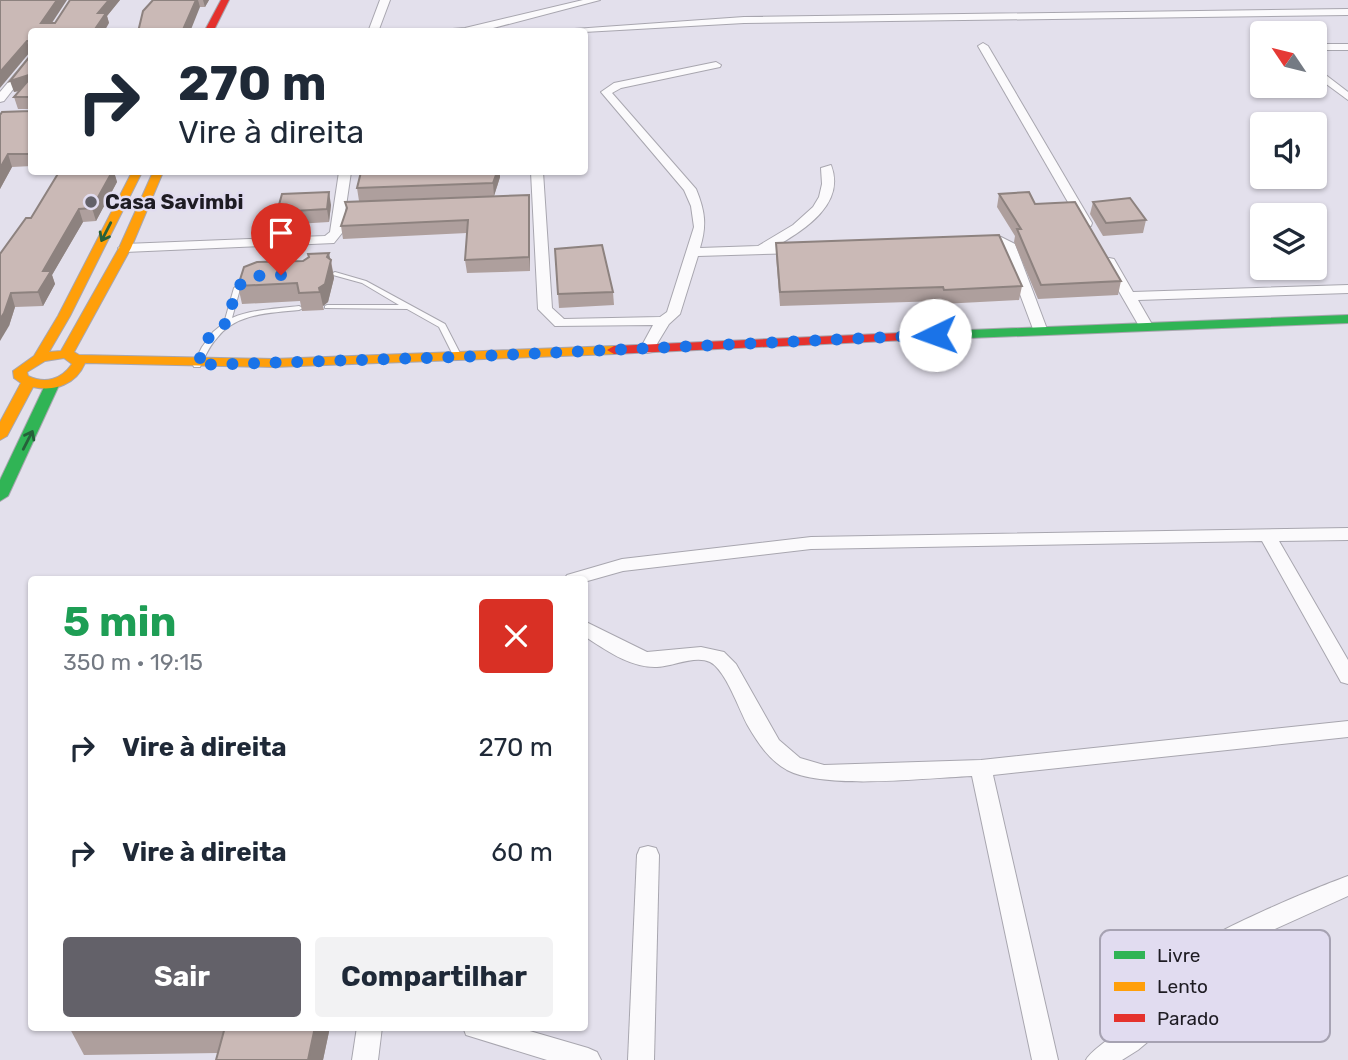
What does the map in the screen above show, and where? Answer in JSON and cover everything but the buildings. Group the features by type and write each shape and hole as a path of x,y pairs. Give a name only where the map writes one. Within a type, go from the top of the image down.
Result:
{"main road":[{"path":"210,28 225,0"},
{"path":"26,382 20,371 36,359 64,316 135,175"},
{"path":"71,357 125,248 157,175"},
{"path":"0,366 36,359 71,357 165,365 458,357 1040,329 1348,319"},
{"path":"0,496 59,381 77,369 71,357"},
{"path":"104,377 165,365"},
{"path":"0,376 26,382 85,379"},
{"path":"0,436 26,382"}],"street":[{"path":"374,28 385,0"},
{"path":"474,28 595,0"},
{"path":"1169,0 1183,15"},
{"path":"1270,0 1287,14"},
{"path":"588,29 744,20 977,12 1083,11 1183,15 1348,12"},
{"path":"983,46 1146,326"},
{"path":"1327,47 1348,47"},
{"path":"0,99 28,62"},
{"path":"646,349 663,321 673,314 700,226 697,206 690,189 606,92 618,85 716,65"},
{"path":"1327,80 1348,97"},
{"path":"759,251 809,219 827,199 831,185 827,168"},
{"path":"125,248 316,243 329,240 336,233 344,208 345,175"},
{"path":"536,175 530,201 545,309 550,317 560,323 663,321"},
{"path":"957,243 993,240 1008,244 1040,329"},
{"path":"691,252 813,248"},
{"path":"1129,296 1348,289"},
{"path":"584,576 622,565 811,543 1348,534"},
{"path":"1266,535 1348,677"},
{"path":"588,628 632,655 656,661 688,654 712,655 726,664 757,724 782,759 802,770 824,773 981,768 1348,729"},
{"path":"981,768 1045,1060"},
{"path":"641,1060 648,855"},
{"path":"1249,930 1348,886"},
{"path":"365,1060 369,1031"},
{"path":"489,1031 588,1060"},
{"path":"1099,1060 1129,1042"}],"lane":[{"path":"335,274 364,282 442,326 458,357"},
{"path":"227,322 237,288 255,276"},
{"path":"327,307 408,307"},
{"path":"197,365 209,337 227,322 252,314 299,308"}],"traffic: fast":[{"path":"945,335 1348,319"},
{"path":"0,496 53,383"}],"traffic: slow":[{"path":"39,358 64,316 135,175"},
{"path":"66,354 125,248 157,175"},
{"path":"77,359 273,363 614,350"},
{"path":"66,354 77,359 79,364 61,381 45,385 21,378 20,371 41,357 66,354"},
{"path":"0,436 28,383"}],"traffic: jam":[{"path":"210,28 225,0"},
{"path":"614,350 945,335"}],"place":[{"name":"Casa Savimbi","path":"91,202"}],"route":[{"path":"281,275 255,276 237,288 227,322 209,337 197,365 458,357 935,335"}]}
